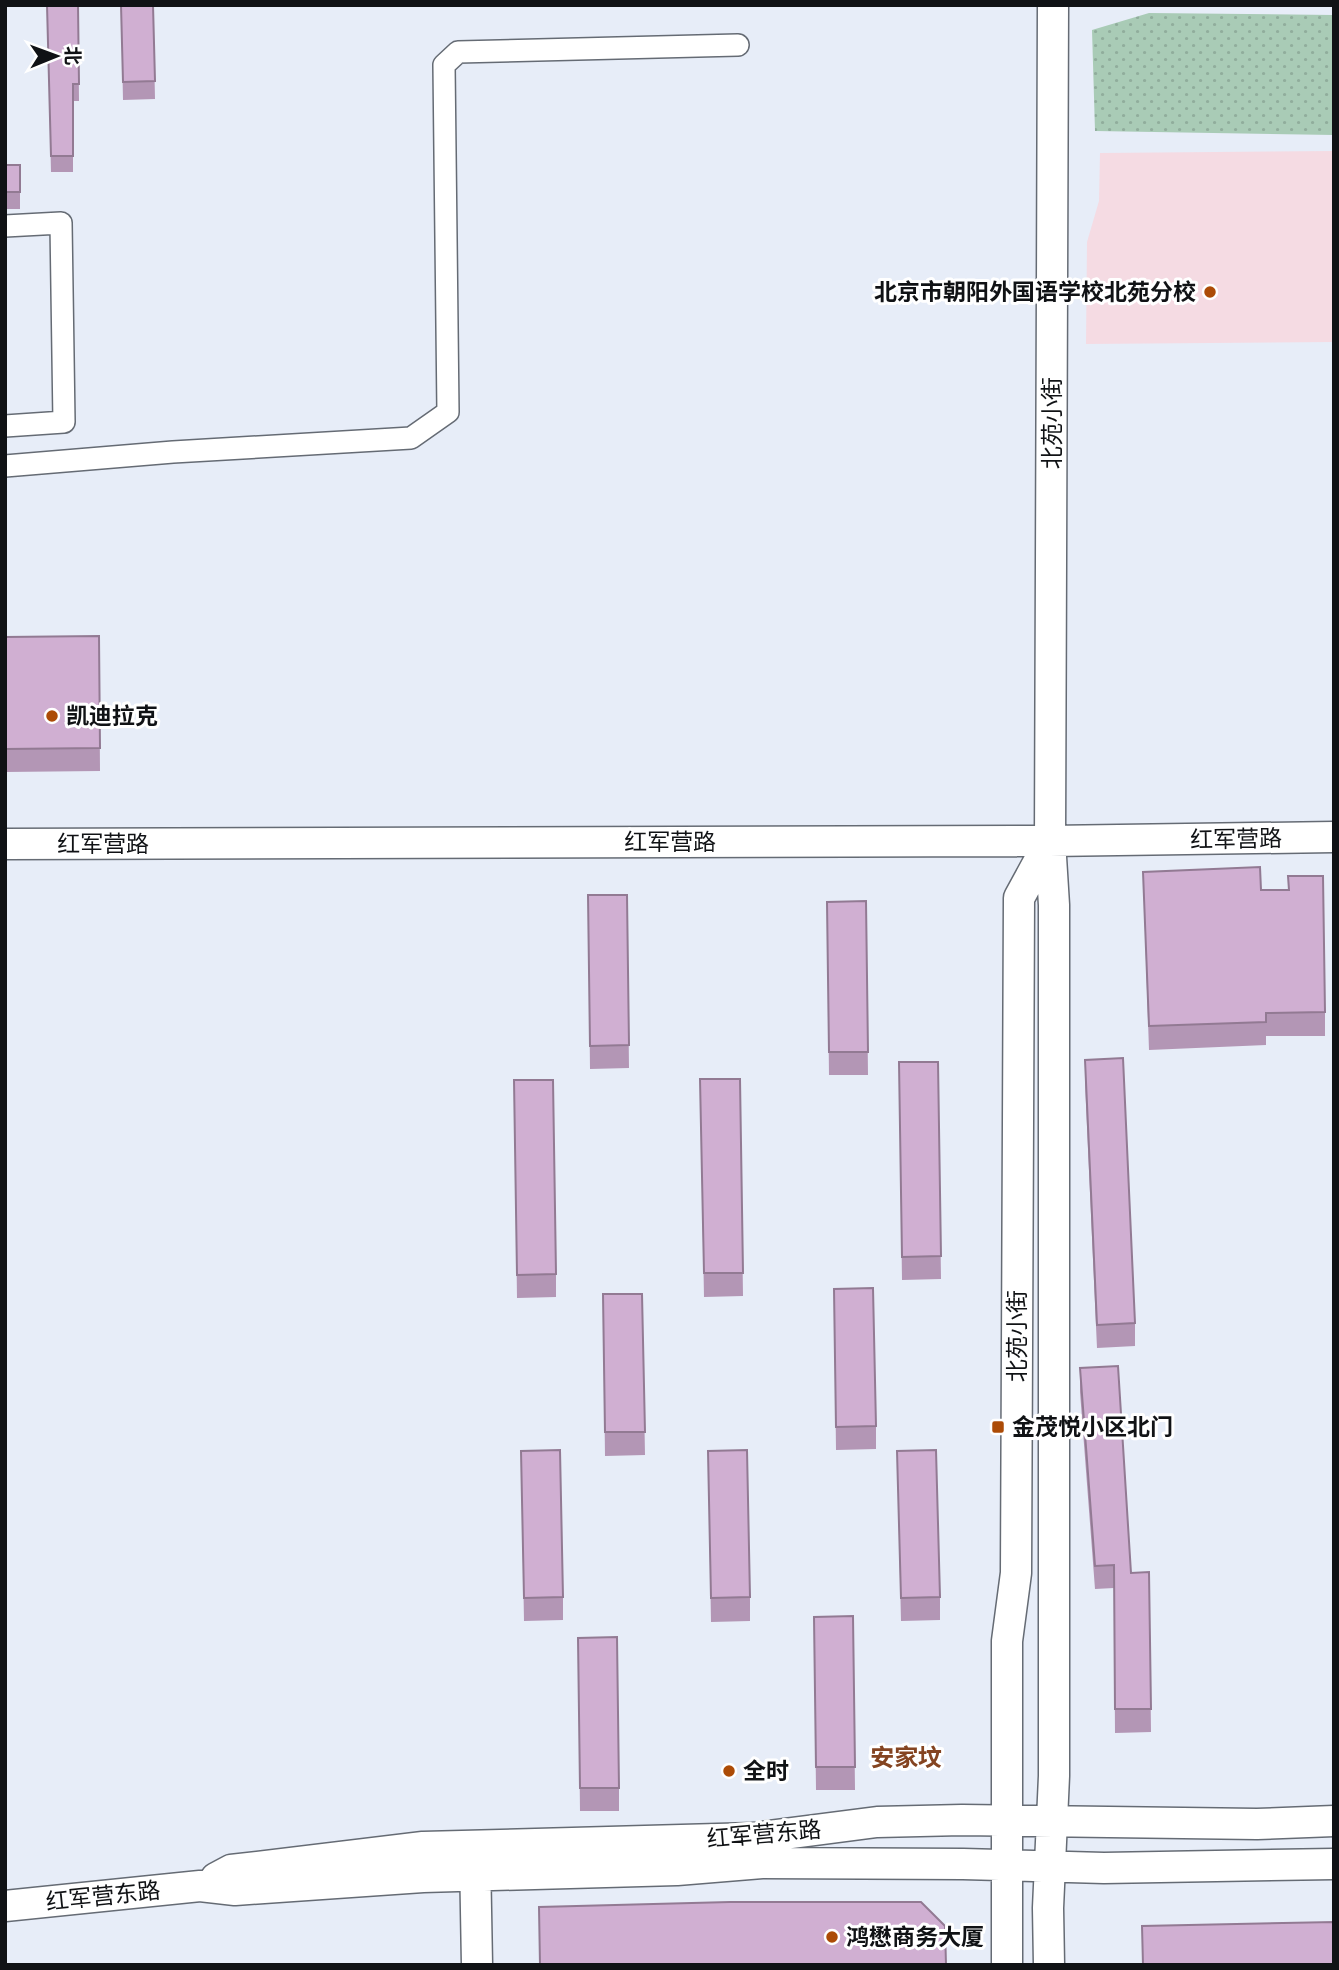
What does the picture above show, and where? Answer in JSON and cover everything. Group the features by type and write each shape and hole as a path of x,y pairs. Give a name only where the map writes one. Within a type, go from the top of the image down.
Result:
{"street":[{"name":"北苑小街","path":"1049,1965 1054,1776 1054,905 1050,841 1053,5"},
{"path":"5,466 173,452 411,438 448,412 444,65 458,52 738,46"},
{"path":"5,226 61,223 64,422 5,426"},
{"name":"红军营路","path":"5,844 1050,841 1334,837"},
{"name":"北苑小街","path":"1007,1965 1007,1641 1016,1573 1019,898 1050,841"},
{"name":"红军营东路","path":"200,1886 231,1870 423,1847 754,1838 877,1822 1006,1820 1257,1824 1334,1821"},
{"path":"475,1845 477,1965"},
{"name":"红军营东路","path":"5,1906 200,1886 234,1890 423,1877 677,1870 762,1863 1104,1867 1334,1864"}],"shaded area":[{"name":"北京市朝阳外国语学校北苑分校","path":"1334,151 1334,342 1086,344 1087,242 1099,201 1100,153"}],"green space":[{"path":"1149,13 1334,15 1334,135 1095,131 1092,30"}],"building":[{"path":"47,5 78,5 79,84 73,84 73,156 51,156"},
{"path":"121,5 153,5 155,81 123,82"},
{"path":"5,165 20,165 20,192 5,192"},
{"name":"凯迪拉克","path":"99,636 100,748 5,749 5,637"},
{"path":"1260,867 1261,890 1289,890 1288,876 1323,876 1325,1012 1266,1013 1266,1022 1149,1026 1143,872"},
{"path":"588,895 627,895 629,1045 590,1046"},
{"path":"866,901 868,1052 829,1052 827,902"},
{"path":"1123,1058 1135,1323 1097,1325 1085,1060"},
{"path":"899,1062 938,1062 941,1256 902,1257"},
{"path":"700,1079 740,1079 743,1273 704,1273"},
{"path":"514,1080 553,1080 556,1274 517,1275"},
{"path":"873,1288 876,1426 836,1427 834,1289"},
{"path":"603,1294 642,1294 645,1432 605,1432"},
{"path":"1118,1366 1131,1573 1149,1572 1151,1709 1115,1709 1114,1565 1095,1566 1080,1368"},
{"path":"560,1450 563,1597 524,1598 521,1451"},
{"path":"747,1450 750,1597 711,1598 708,1451"},
{"path":"936,1450 940,1597 901,1598 897,1451"},
{"path":"853,1616 855,1767 816,1767 814,1617"},
{"path":"617,1637 619,1788 580,1788 578,1638"},
{"path":"730,1902 921,1902 945,1926 946,1965 540,1965 539,1907"},
{"path":"1334,1922 1334,1965 1143,1965 1142,1926"}],"place":[{"name":"北京市朝阳外国语学校北苑分校","path":"1210,292"},
{"name":"凯迪拉克","path":"52,716"},
{"name":"金茂悦小区北门","path":"998,1427"},
{"name":"全时","path":"729,1771"},
{"name":"鸿懋商务大厦","path":"832,1937"}],"district":[{"name":"安家坟","path":"906,1758"}]}
